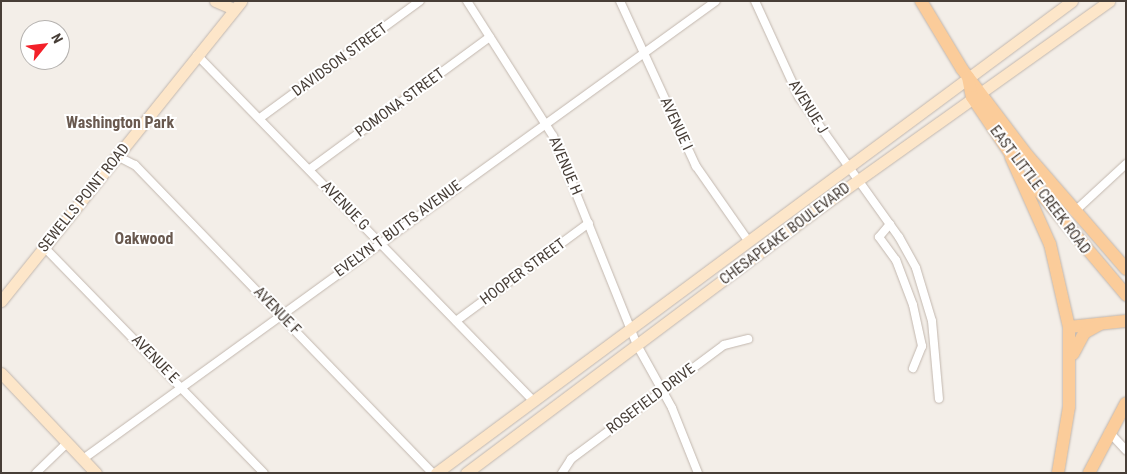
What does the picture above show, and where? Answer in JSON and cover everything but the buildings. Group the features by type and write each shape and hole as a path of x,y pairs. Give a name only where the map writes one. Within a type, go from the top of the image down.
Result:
{"main road":[{"path":"215,1 235,4"},
{"name":"EAST LITTLE CREEK ROAD","path":"921,1 968,77 1012,157 1126,295"},
{"name":"CHESAPEAKE BOULEVARD","path":"434,473 746,239 1072,1"},
{"name":"CHESAPEAKE BOULEVARD","path":"466,473 858,180 1110,1"},
{"name":"SEWELLS POINT ROAD","path":"1,301 197,55 235,4"},
{"name":"EAST LITTLE CREEK ROAD","path":"977,94 1074,212 1126,269"},
{"path":"1012,157 1050,244 1069,327 1071,369"},
{"path":"1069,327 1126,321"},
{"path":"1058,473 1071,369 1079,340 1100,324"},
{"path":"1,373 96,473"},
{"path":"1089,473 1126,403"},
{"path":"1109,432 1126,413"}],"street":[{"name":"DAVIDSON STREET","path":"260,118 420,1"},
{"name":"AVENUE H","path":"466,1 546,122 589,223 636,345 663,390 698,473"},
{"name":"AVENUE I","path":"620,1 696,166 746,239"},
{"name":"EVELYN T BUTTS AVENUE","path":"83,459 379,242 716,1"},
{"name":"AVENUE J","path":"755,1 799,97 890,224 913,262 928,302 939,398"},
{"name":"POMONA STREET","path":"310,169 490,37"},
{"name":"AVENUE G","path":"197,55 533,400"},
{"name":"AVENUE F","path":"117,156 128,158 434,473"},
{"path":"1074,212 1126,164"},
{"name":"HOOPER STREET","path":"456,321 589,223"},
{"path":"890,224 879,238 896,260 913,305 922,346 913,368"},
{"name":"AVENUE E","path":"44,247 264,473"},
{"name":"ROSEFIELD DRIVE","path":"562,473 572,459 724,345 748,340"},
{"path":"1109,432 1126,450"},
{"path":"36,473 67,442"}],"district":[{"name":"Washington Park","path":"120,123"},
{"name":"Oakwood","path":"144,239"}]}
